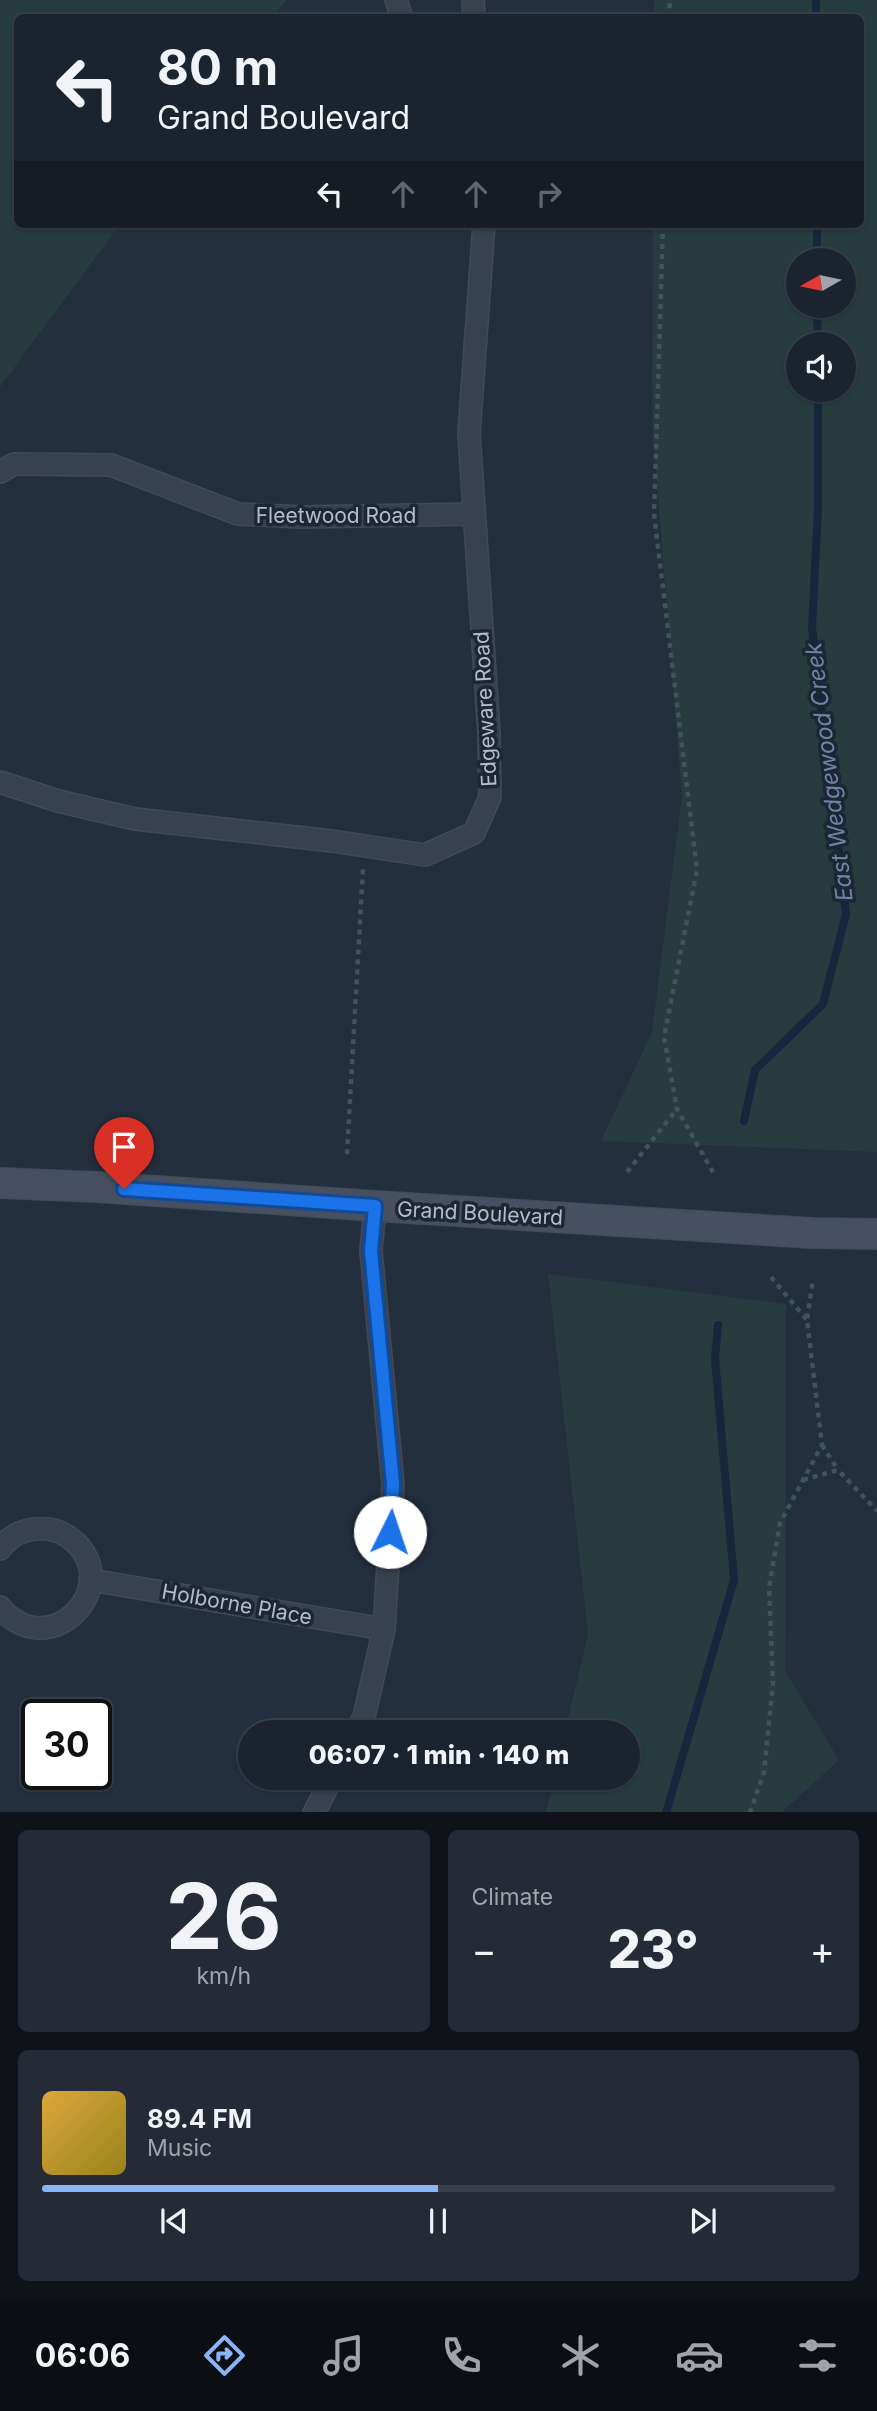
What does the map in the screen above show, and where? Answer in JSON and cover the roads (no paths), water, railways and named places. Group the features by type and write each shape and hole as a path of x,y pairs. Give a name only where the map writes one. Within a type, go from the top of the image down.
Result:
{"street":[{"name":"Edgeware Road","path":"0,782 58,801 135,819 425,855 474,833 490,797 489,733 469,433 484,228"},
{"name":"Fleetwood Road","path":"0,472 14,464 111,465 238,514 301,517 474,514"},
{"name":"Grand Boulevard","path":"0,1182 812,1233 877,1234"},
{"path":"363,1720 384,1629 393,1484 371,1251 375,1206"},
{"path":"0,1549 19,1532 36,1528 52,1529 68,1536 80,1548 88,1563 90,1580 87,1595 79,1610 68,1620 53,1627 21,1625 7,1616 0,1607"},
{"name":"Holborne Place","path":"90,1580 384,1629"},
{"path":"314,1812 326,1790"}],"waterway":[{"name":"East Wedgewood Creek","path":"816,0 816,14"},
{"name":"East Wedgewood Creek","path":"817,228 817,248"},
{"name":"East Wedgewood Creek","path":"817,318 818,332"},
{"name":"East Wedgewood Creek","path":"744,1121 755,1070 823,1004 846,914 812,628 818,508 818,402"},
{"name":"East Wedgewood Creek","path":"666,1812 734,1580 715,1358 718,1325"}]}
